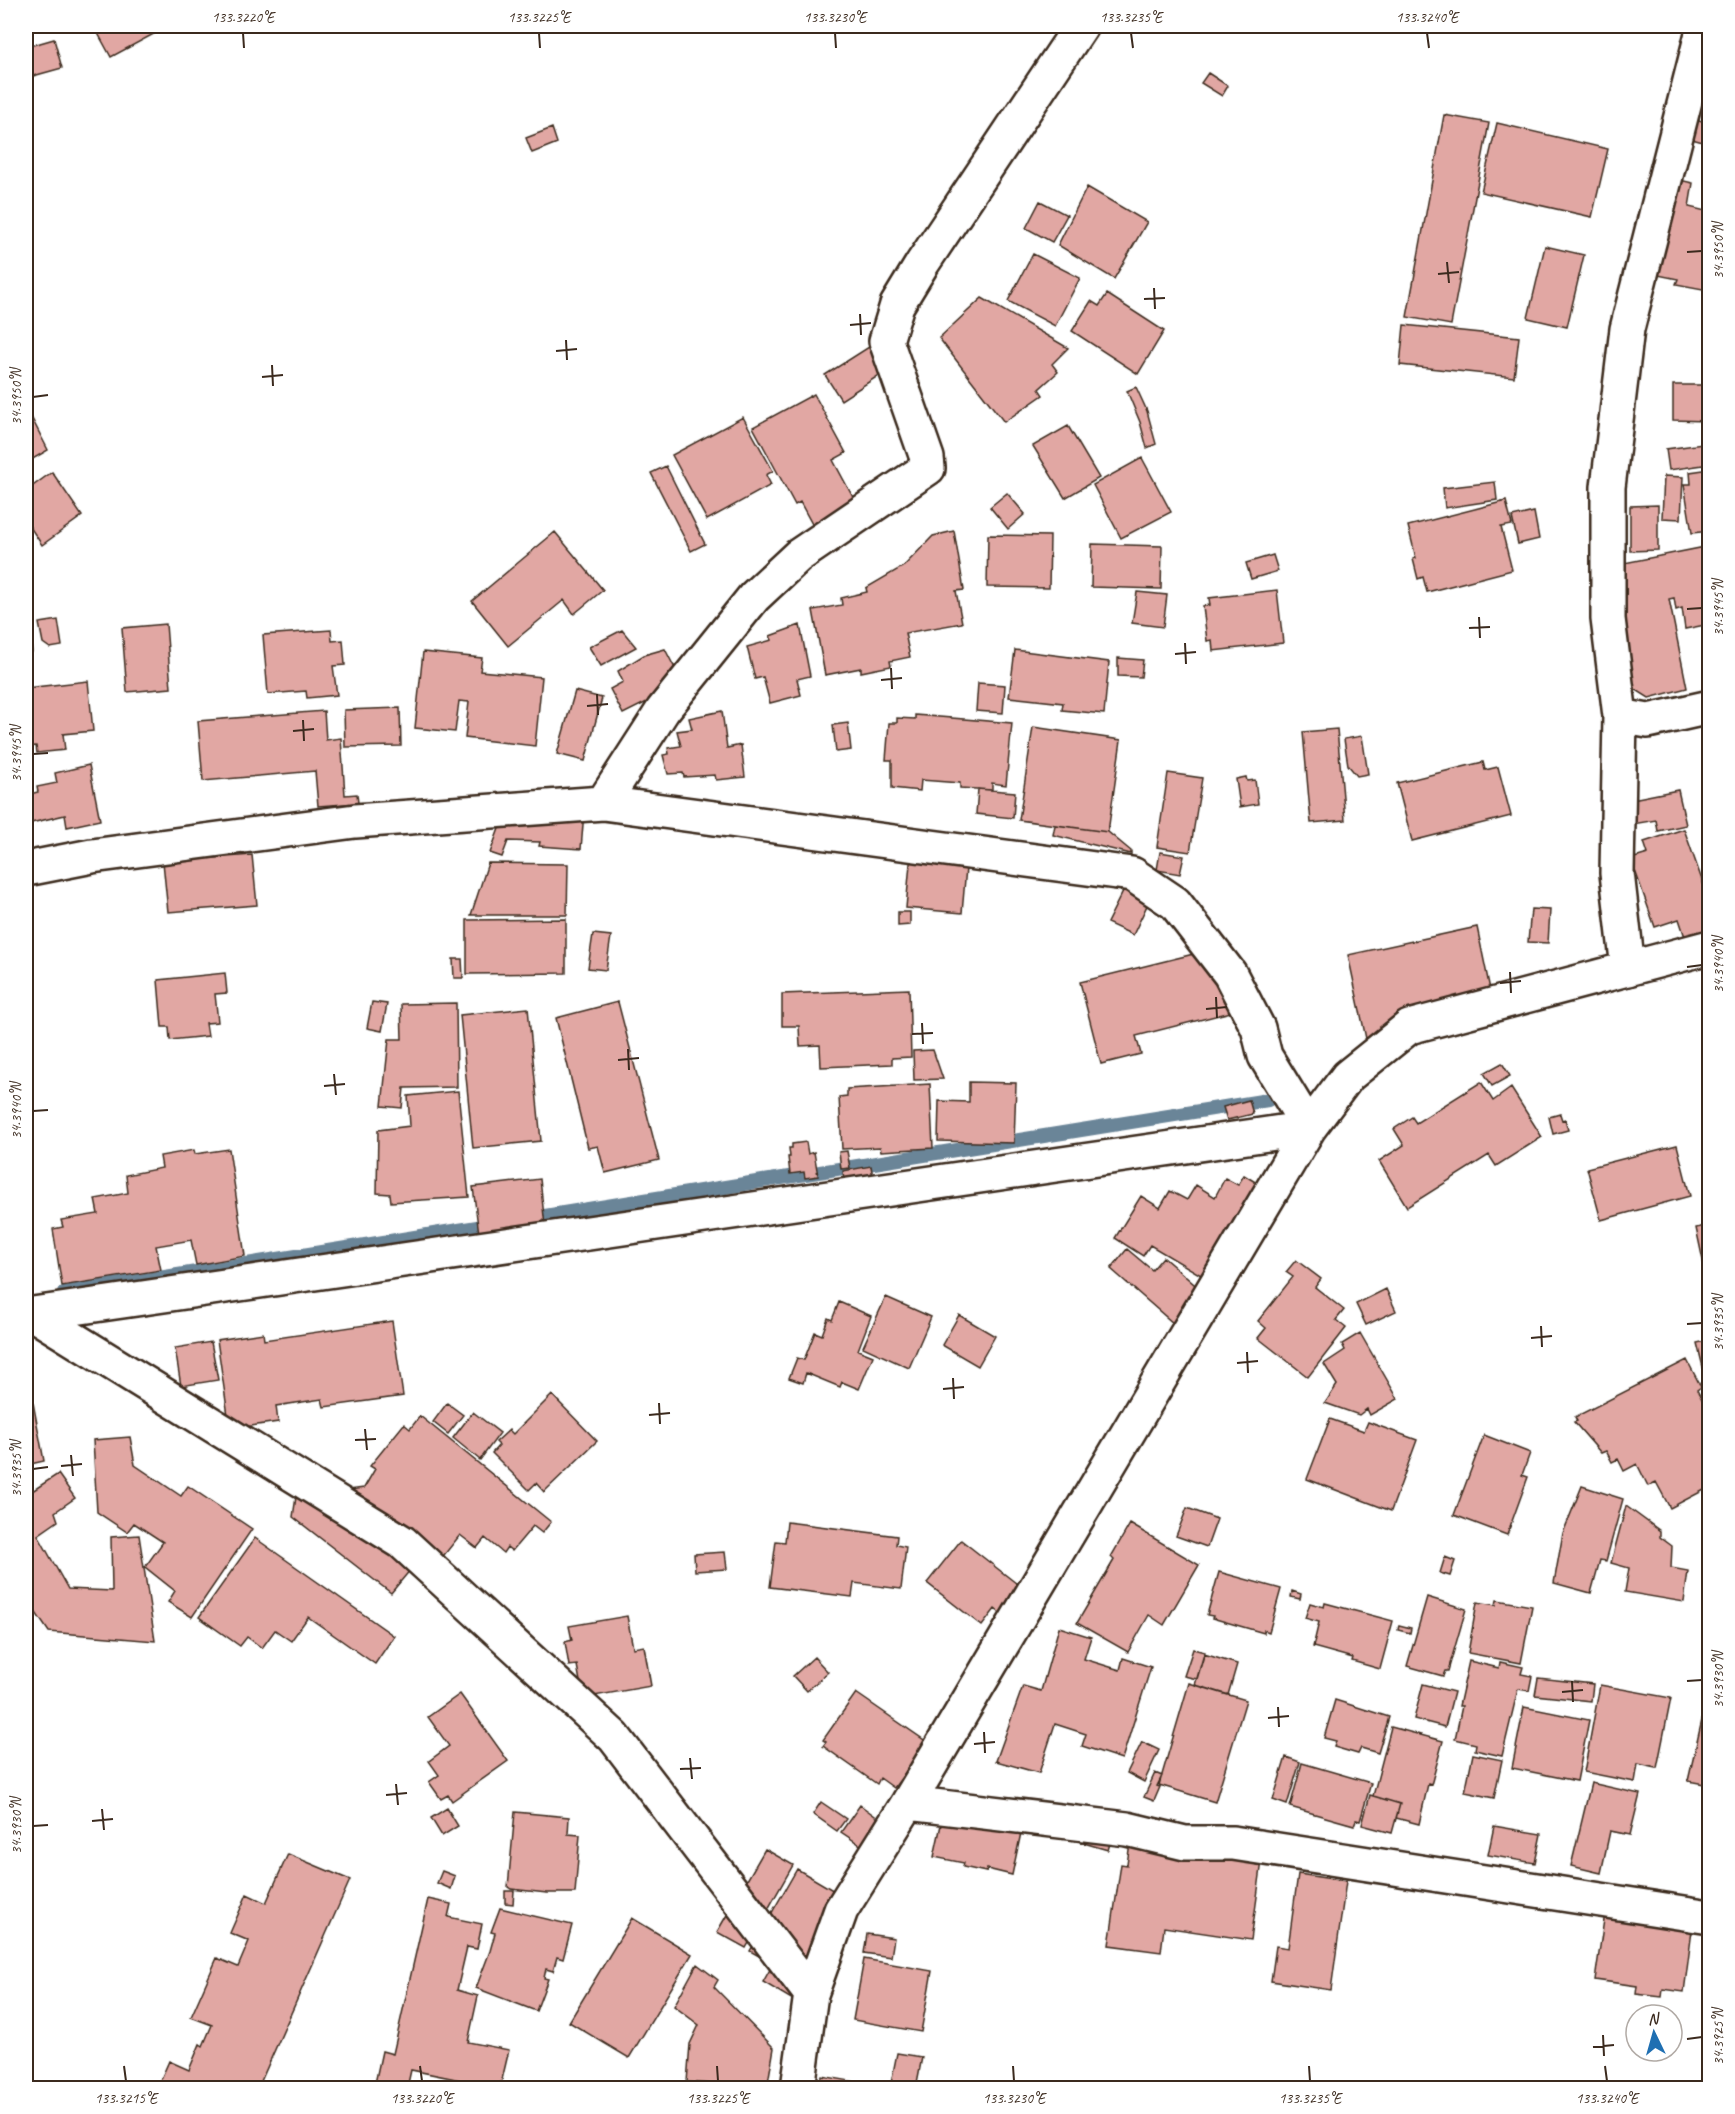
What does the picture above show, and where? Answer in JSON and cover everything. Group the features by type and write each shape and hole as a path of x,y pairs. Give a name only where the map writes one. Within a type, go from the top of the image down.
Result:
{"street":[{"path":"603,803 663,710 754,597 798,556 928,468 927,459 886,341 897,305 1080,26"},
{"path":"1628,969 1617,873 1620,716 1608,619 1609,476 1628,329 1704,26"},
{"path":"1620,716 1648,721 1710,707"},
{"path":"26,869 92,856 355,821 603,803 1132,874 1175,903 1230,974 1258,1028 1265,1056 1309,1128"},
{"path":"798,2088 811,1994 841,1910 908,1803 1309,1128 1348,1076 1409,1027 1710,947"},
{"path":"29,1314 1309,1128"},
{"path":"29,1314 402,1542 614,1737 811,1994"},
{"path":"908,1803 1127,1829 1185,1843 1233,1843 1710,1917"}],"building":[{"path":"94,26 161,26 163,29 111,57"},
{"path":"54,39 62,68 33,76 26,47"},
{"path":"1208,73 1228,86 1222,96 1201,83"},
{"path":"1444,115 1489,123 1451,325 1407,317"},
{"path":"1687,117 1710,123 1710,144 1681,136"},
{"path":"1497,123 1608,149 1592,217 1481,192"},
{"path":"552,128 557,143 532,153 526,138"},
{"path":"1662,176 1693,183 1689,207 1710,212 1710,285 1708,290 1676,284 1678,279 1643,272"},
{"path":"1087,187 1147,222 1114,279 1058,245"},
{"path":"1040,201 1067,215 1052,242 1026,228"},
{"path":"1545,246 1584,255 1567,327 1528,318"},
{"path":"1033,254 1080,278 1055,326 1008,301"},
{"path":"1107,294 1164,331 1138,374 1072,331 1091,301 1099,306"},
{"path":"982,298 1068,348 1052,364 1058,372 1039,389 1043,395 1004,422 939,338"},
{"path":"1404,325 1519,337 1514,377 1400,365"},
{"path":"894,331 909,356 841,400 825,375"},
{"path":"1673,385 1706,385 1707,421 1673,420"},
{"path":"1136,387 1147,411 1156,444 1147,448 1140,422 1127,391"},
{"path":"814,394 846,453 833,460 862,514 819,537 800,502 795,505 753,427"},
{"path":"26,407 48,450 26,463"},
{"path":"743,417 773,471 766,475 771,485 707,520 672,455"},
{"path":"1068,426 1099,478 1065,498 1033,446"},
{"path":"1710,443 1710,464 1669,470 1666,449"},
{"path":"1142,458 1171,512 1121,538 1093,485"},
{"path":"666,466 705,544 691,551 651,473"},
{"path":"1710,469 1710,531 1692,533 1684,484 1691,484 1690,472"},
{"path":"52,472 82,516 42,545 26,521 26,491"},
{"path":"1664,476 1683,477 1681,519 1662,518"},
{"path":"1495,482 1497,500 1445,508 1443,488"},
{"path":"1007,493 1025,514 1008,529 990,507"},
{"path":"1506,501 1512,525 1501,527 1512,570 1427,592 1423,577 1418,579 1413,559 1416,558 1408,526"},
{"path":"1658,505 1658,550 1630,551 1630,506"},
{"path":"1534,512 1539,539 1518,544 1512,517"},
{"path":"954,531 964,590 956,591 962,623 905,633 910,657 890,661 891,666 861,672 861,668 825,675 813,610 842,605 841,598 867,592 866,588 904,566 933,536"},
{"path":"555,532 603,590 574,614 564,600 508,646 472,601"},
{"path":"988,535 1050,536 1049,588 987,587"},
{"path":"1092,544 1162,546 1161,589 1091,587"},
{"path":"1710,546 1710,624 1685,629 1682,608 1676,610 1674,598 1669,599 1687,688 1649,698 1622,681 1599,568"},
{"path":"1273,555 1278,571 1251,579 1246,563"},
{"path":"1277,590 1283,643 1213,651 1212,640 1207,641 1203,606 1210,605 1209,598"},
{"path":"1137,592 1167,595 1163,627 1132,623"},
{"path":"26,602 32,652 26,653"},
{"path":"58,620 62,646 50,648 43,643 39,623"},
{"path":"166,624 171,688 127,692 122,628"},
{"path":"800,625 810,676 797,679 801,695 770,703 763,677 755,679 747,647 772,640 770,636"},
{"path":"331,630 332,641 343,640 345,665 333,666 337,695 307,698 306,691 268,694 263,635"},
{"path":"622,630 636,647 601,666 589,647"},
{"path":"665,649 683,684 623,714 610,689 623,682 618,671 644,655"},
{"path":"1015,650 1109,662 1104,714 1062,710 1063,703 1009,697"},
{"path":"423,652 482,658 480,671 542,677 535,746 465,738 469,702 459,701 455,732 415,728"},
{"path":"1118,658 1143,660 1141,677 1118,676"},
{"path":"88,681 93,731 63,734 65,750 37,753 36,746 26,747 26,688"},
{"path":"978,683 1005,685 1003,713 976,711"},
{"path":"575,691 602,698 585,761 557,754"},
{"path":"400,708 401,746 345,747 344,710"},
{"path":"324,711 326,740 341,738 345,795 357,794 358,803 318,806 315,771 203,781 198,721"},
{"path":"722,711 727,748 741,745 745,777 716,780 715,775 684,777 683,773 668,774 663,755 669,754 668,748 681,746 677,731 692,729 689,718"},
{"path":"915,715 1012,723 1006,785 992,783 992,790 960,788 960,783 921,780 920,791 892,788 892,760 886,760 889,723 897,723 897,718 915,719"},
{"path":"848,723 851,750 836,752 833,725"},
{"path":"1033,727 1121,740 1108,832 1019,820"},
{"path":"1337,729 1345,820 1311,823 1303,732"},
{"path":"1362,736 1368,774 1357,776 1348,765 1344,739"},
{"path":"1483,762 1485,770 1498,767 1511,816 1412,841 1397,783"},
{"path":"89,765 100,820 67,827 65,815 31,823 26,795 38,792 37,787 57,783 55,773"},
{"path":"1168,773 1202,778 1190,852 1157,847"},
{"path":"1246,777 1247,781 1255,780 1258,804 1240,807 1236,779"},
{"path":"978,789 1015,792 1013,818 976,814"},
{"path":"1678,790 1686,825 1658,831 1656,820 1627,825 1622,801"},
{"path":"511,796 585,800 581,849 539,846 540,842 508,841 502,857 490,853"},
{"path":"1055,825 1108,832 1131,851 1131,854 1053,835"},
{"path":"1684,829 1710,903 1710,949 1691,955 1679,919 1655,927 1631,859 1648,854 1644,842"},
{"path":"912,841 968,845 962,913 906,908"},
{"path":"1160,852 1184,856 1180,874 1157,870"},
{"path":"252,855 257,905 168,912 163,862"},
{"path":"488,863 568,864 567,915 471,915"},
{"path":"1125,887 1150,899 1133,935 1107,923"},
{"path":"1531,909 1550,910 1548,943 1528,942"},
{"path":"898,912 910,912 910,925 898,926"},
{"path":"566,919 566,973 467,974 467,920"},
{"path":"1477,927 1493,1004 1368,1048 1348,955"},
{"path":"593,934 611,936 606,970 588,968"},
{"path":"1218,948 1235,1011 1136,1036 1141,1054 1101,1064 1080,982"},
{"path":"453,959 462,959 463,978 454,978"},
{"path":"225,973 227,993 215,994 218,1022 206,1023 208,1036 170,1040 169,1027 162,1027 158,980"},
{"path":"909,989 911,1057 892,1058 892,1064 821,1067 820,1045 800,1046 799,1026 782,1026 782,994"},
{"path":"372,1002 387,1004 382,1031 367,1028"},
{"path":"618,1002 659,1160 605,1173 598,1146 588,1148 556,1018"},
{"path":"456,1003 457,1087 404,1088 402,1108 382,1106 389,1039 402,1039 401,1004"},
{"path":"528,1008 541,1141 473,1148 460,1015"},
{"path":"933,1050 943,1079 914,1080 913,1051"},
{"path":"1502,1063 1510,1076 1492,1086 1484,1073"},
{"path":"969,1082 1016,1083 1014,1143 938,1141 939,1101 969,1102"},
{"path":"1481,1082 1493,1101 1511,1088 1542,1137 1496,1166 1489,1155 1407,1207 1379,1161 1404,1145 1394,1129 1412,1117 1416,1123"},
{"path":"930,1084 933,1148 881,1151 880,1147 842,1149 839,1097 847,1096 847,1089"},
{"path":"458,1091 469,1197 391,1202 390,1194 377,1193 378,1130 410,1126 408,1096"},
{"path":"1249,1100 1253,1114 1227,1120 1223,1107"},
{"path":"1560,1114 1562,1120 1565,1119 1568,1130 1553,1134 1549,1117"},
{"path":"806,1142 808,1154 814,1152 818,1176 805,1178 804,1172 790,1174 789,1148 792,1148 792,1144"},
{"path":"1677,1145 1690,1196 1601,1220 1587,1168"},
{"path":"229,1149 245,1256 196,1265 191,1240 156,1246 161,1270 62,1286 53,1229 63,1227 61,1220 98,1214 95,1199 128,1193 126,1175 162,1168 160,1156 194,1150 195,1154"},
{"path":"847,1151 850,1168 841,1169 839,1152"},
{"path":"871,1166 873,1177 844,1182 843,1171"},
{"path":"1244,1175 1273,1193 1211,1281 1150,1245 1143,1256 1115,1238 1141,1196 1160,1208 1170,1191 1187,1200 1196,1185 1215,1197 1225,1178 1238,1185"},
{"path":"540,1179 545,1226 479,1234 473,1187"},
{"path":"1710,1225 1710,1293 1696,1228"},
{"path":"1127,1249 1152,1270 1163,1257 1202,1291 1181,1330 1111,1269"},
{"path":"1296,1260 1321,1279 1315,1287 1344,1310 1336,1320 1346,1328 1308,1377 1258,1338 1266,1328 1258,1321 1293,1277 1286,1272"},
{"path":"1386,1289 1396,1311 1366,1325 1356,1304"},
{"path":"886,1297 931,1317 909,1368 863,1347"},
{"path":"839,1302 871,1316 858,1350 873,1356 859,1389 842,1382 840,1387 806,1373 803,1383 789,1378 797,1358 804,1360 815,1332 822,1335 828,1318 832,1320"},
{"path":"959,1315 995,1336 978,1366 942,1345"},
{"path":"392,1321 403,1396 324,1407 322,1399 276,1406 278,1422 230,1429 217,1340 263,1333 264,1340"},
{"path":"1360,1333 1398,1399 1370,1415 1367,1409 1359,1415 1325,1403 1337,1385 1324,1364 1345,1350 1342,1344"},
{"path":"1710,1340 1710,1378 1706,1379 1697,1343"},
{"path":"211,1342 218,1380 181,1386 175,1348"},
{"path":"1687,1360 1701,1387 1697,1390 1710,1414 1710,1487 1670,1508 1656,1482 1648,1486 1637,1464 1624,1471 1618,1459 1612,1462 1606,1451 1601,1453 1574,1422 1577,1421 1575,1417"},
{"path":"26,1382 31,1392 44,1461 26,1465"},
{"path":"552,1395 597,1441 544,1492 536,1483 529,1490 492,1453 499,1445 496,1442 509,1430 513,1434"},
{"path":"447,1403 463,1415 448,1434 433,1422"},
{"path":"473,1412 500,1433 480,1460 453,1438"},
{"path":"420,1416 551,1522 542,1533 533,1526 512,1551 507,1547 503,1553 485,1538 477,1548 460,1535 424,1580 411,1569 391,1593 293,1517 296,1497 364,1488 375,1469 370,1466 404,1424 410,1429"},
{"path":"1330,1419 1364,1431 1368,1422 1417,1440 1391,1511 1307,1479"},
{"path":"1484,1435 1530,1453 1522,1475 1528,1477 1507,1535 1454,1515"},
{"path":"130,1437 135,1465 181,1496 188,1486 252,1529 192,1617 168,1602 175,1591 145,1567 163,1542 134,1523 127,1532 97,1512 93,1440"},
{"path":"58,1474 75,1498 55,1512 58,1521 38,1535 68,1589 112,1591 111,1537 139,1535 155,1641 49,1632 32,1607 26,1611 26,1495"},
{"path":"1582,1486 1623,1499 1606,1561 1600,1560 1591,1593 1554,1583 1563,1533"},
{"path":"1626,1506 1660,1531 1660,1537 1672,1546 1671,1568 1688,1571 1684,1602 1625,1592 1629,1568 1611,1563"},
{"path":"1187,1508 1217,1519 1207,1547 1176,1536"},
{"path":"787,1522 897,1536 896,1545 906,1547 901,1589 854,1583 852,1597 770,1587 776,1541 785,1542"},
{"path":"1130,1524 1199,1565 1164,1625 1149,1615 1128,1652 1077,1623 1114,1560 1111,1557"},
{"path":"255,1538 394,1636 375,1664 308,1617 291,1641 275,1630 262,1648 247,1637 240,1646 199,1617"},
{"path":"961,1540 1035,1598 1014,1624 995,1609 982,1626 927,1583"},
{"path":"725,1552 727,1569 695,1571 694,1554"},
{"path":"1445,1557 1455,1561 1450,1576 1440,1573"},
{"path":"1219,1572 1281,1589 1269,1632 1264,1630 1264,1633 1207,1615"},
{"path":"1292,1591 1301,1594 1300,1599 1291,1597"},
{"path":"1427,1597 1466,1609 1448,1671 1445,1671 1443,1676 1407,1666"},
{"path":"1497,1600 1532,1606 1521,1663 1468,1653 1477,1602 1496,1605"},
{"path":"1310,1603 1324,1607 1325,1603 1393,1621 1380,1669 1352,1661 1353,1658 1313,1647 1319,1622 1305,1618"},
{"path":"627,1616 633,1648 644,1646 651,1686 583,1698 577,1665 569,1666 565,1642 572,1640 569,1626"},
{"path":"1399,1625 1411,1628 1410,1633 1398,1630"},
{"path":"1059,1627 1091,1637 1084,1659 1120,1670 1123,1658 1151,1667 1122,1759 1082,1746 1086,1734 1055,1724 1039,1773 996,1761 1023,1686 1041,1691"},
{"path":"1193,1649 1205,1652 1197,1679 1184,1676"},
{"path":"1204,1654 1237,1664 1228,1695 1195,1685"},
{"path":"814,1657 828,1672 807,1691 793,1676"},
{"path":"1469,1661 1499,1668 1500,1662 1523,1667 1521,1674 1532,1676 1529,1691 1518,1689 1502,1756 1475,1750 1476,1744 1455,1739 1462,1706 1459,1706"},
{"path":"1538,1678 1593,1684 1591,1701 1535,1695"},
{"path":"1189,1683 1246,1700 1215,1802 1159,1785"},
{"path":"1423,1684 1454,1692 1445,1727 1414,1719"},
{"path":"1600,1685 1671,1698 1657,1768 1638,1764 1635,1782 1584,1772"},
{"path":"856,1693 927,1742 894,1788 880,1778 877,1784 823,1746 826,1742 823,1740"},
{"path":"460,1694 508,1761 452,1801 448,1795 441,1799 429,1782 439,1775 429,1761 449,1746 428,1717"},
{"path":"1335,1700 1389,1717 1378,1753 1361,1748 1358,1754 1334,1747 1336,1741 1324,1738"},
{"path":"1710,1706 1710,1785 1688,1781 1705,1707"},
{"path":"1524,1707 1589,1720 1577,1781 1512,1768"},
{"path":"1391,1727 1443,1741 1431,1785 1428,1784 1419,1824 1396,1818 1400,1804 1373,1796"},
{"path":"1142,1742 1159,1750 1144,1782 1127,1773"},
{"path":"1473,1754 1502,1760 1494,1798 1465,1792"},
{"path":"1286,1757 1300,1762 1287,1805 1273,1800"},
{"path":"1302,1763 1371,1783 1360,1821 1356,1820 1354,1825 1290,1807"},
{"path":"1155,1773 1162,1776 1154,1801 1144,1797"},
{"path":"1591,1783 1640,1794 1630,1835 1610,1831 1601,1873 1571,1866"},
{"path":"1370,1795 1400,1804 1392,1833 1362,1825"},
{"path":"947,1797 1025,1814 1012,1875 987,1869 986,1872 963,1867 964,1863 934,1857"},
{"path":"821,1802 846,1819 837,1831 813,1814"},
{"path":"860,1805 886,1824 868,1850 841,1832"},
{"path":"447,1808 458,1826 442,1836 431,1818"},
{"path":"515,1812 569,1817 568,1834 580,1835 575,1893 547,1893 508,1887"},
{"path":"1494,1826 1541,1834 1535,1863 1488,1855"},
{"path":"1083,1829 1112,1837 1108,1850 1080,1842"},
{"path":"1130,1842 1262,1861 1251,1940 1164,1927 1161,1952 1109,1945 1121,1864 1127,1865"},
{"path":"765,1849 793,1865 746,1948 717,1932"},
{"path":"288,1854 350,1880 258,2088 157,2088 169,2061 189,2070 200,2044 203,2046 212,2025 191,2017 217,1958 238,1967 249,1941 230,1933 247,1894 266,1903"},
{"path":"797,1869 843,1896 804,1982 793,2000 763,1982 773,1964 750,1951"},
{"path":"442,1871 455,1876 451,1889 437,1883"},
{"path":"1298,1874 1346,1881 1331,1990 1271,1981 1276,1946 1288,1948"},
{"path":"505,1891 514,1891 513,1904 505,1903"},
{"path":"428,1899 451,1904 448,1917 482,1924 477,1949 467,1947 457,1990 478,1996 468,2042 509,2050 500,2088 411,2070 407,2088 374,2088 382,2051 393,2054"},
{"path":"500,1908 572,1925 563,1959 557,1957 553,1971 546,1969 544,1978 548,1979 536,2011 476,1988 490,1951 495,1933 491,1932"},
{"path":"1605,1913 1693,1923 1684,1992 1663,1989 1662,1997 1636,1994 1637,1986 1595,1980"},
{"path":"632,1918 692,1954 629,2058 569,2022"},
{"path":"867,1934 894,1938 891,1957 864,1953"},
{"path":"864,1959 932,1971 921,2032 853,2020"},
{"path":"697,1964 718,1980 714,1987 774,2048 767,2088 687,2082 690,2044 699,2025 674,2006"},
{"path":"897,2053 922,2057 916,2088 890,2088"},
{"path":"822,2076 890,2088 820,2088"},
{"path":"633,2084 665,2088 633,2088"}],"waterway":[{"path":"526,1219 1268,1100"},
{"path":"64,1293 496,1224"}]}
